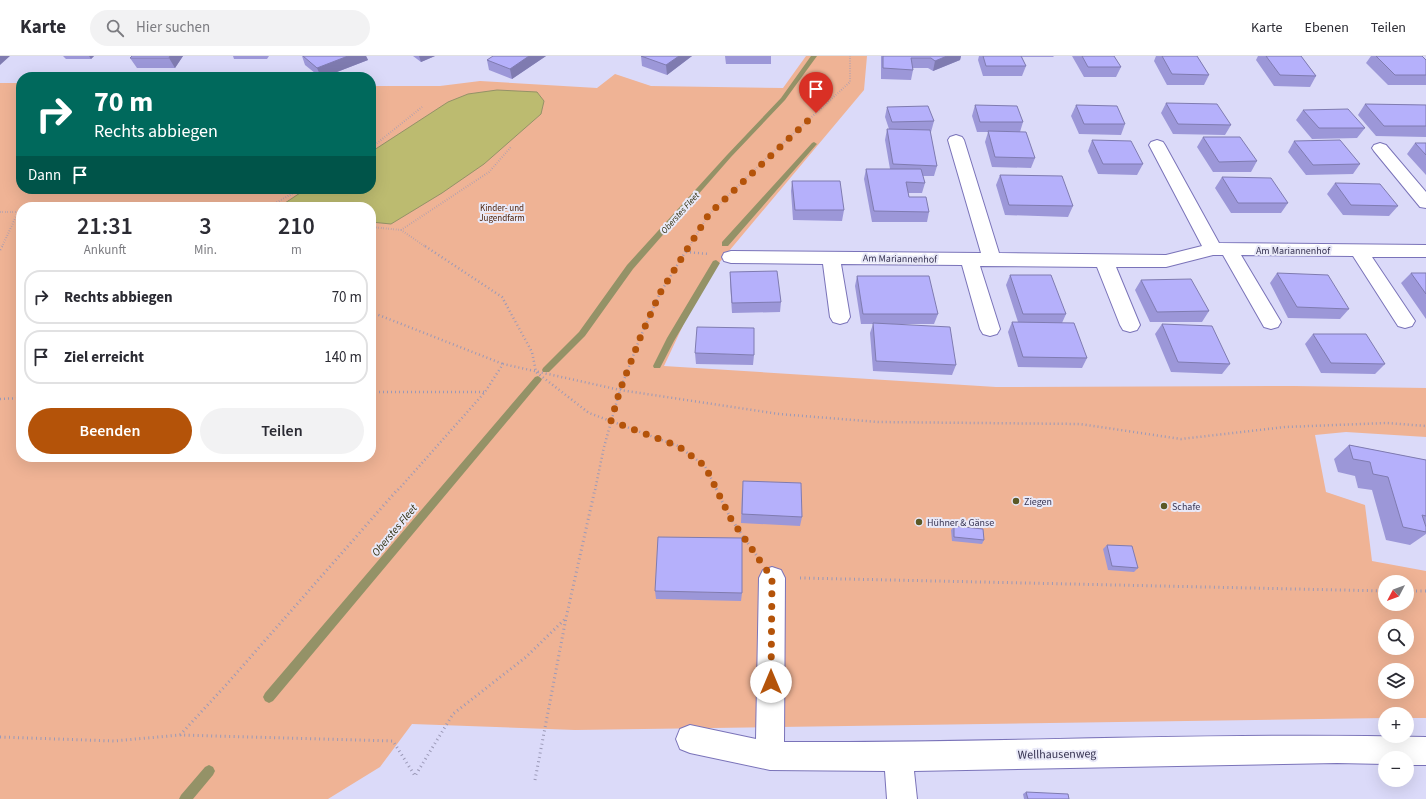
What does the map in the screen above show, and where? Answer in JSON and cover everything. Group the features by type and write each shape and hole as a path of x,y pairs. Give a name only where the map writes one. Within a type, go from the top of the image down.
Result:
{"street":[{"path":"956,140 992,259"},
{"path":"1157,145 1221,249 1271,322"},
{"path":"1380,148 1426,203"},
{"name":"Am Mariannenhof","path":"731,257 1166,261 1221,249 1426,251"},
{"path":"1358,250 1404,321"},
{"path":"831,258 840,317"},
{"path":"969,259 990,329"},
{"path":"1104,260 1130,325"},
{"path":"770,756 772,578"},
{"name":"Wellhausenweg","path":"690,739 770,756 898,757 1337,749 1426,751"},
{"path":"898,757 902,799"}],"path":[{"path":"535,780 566,618 604,447 620,390 640,338 660,293 709,214 771,154 850,82 850,56"},
{"path":"376,144 422,108"},
{"path":"400,230 489,172 510,147"},
{"path":"277,202 292,194"},
{"path":"0,212 16,212"},
{"path":"0,250 16,218"},
{"path":"376,228 400,230 502,297 532,352 536,372 589,413 678,446 705,466 731,519 772,578 1378,591"},
{"path":"376,314 503,364 620,390 779,414 878,422 1080,424 1181,439 1285,427 1387,423 1426,426"},
{"path":"180,736 214,701 247,659 485,392 503,364"},
{"path":"376,392 485,392"},
{"path":"0,399 16,398"},
{"path":"1414,591 1426,591"},
{"path":"0,737 114,741 180,736 392,741 415,776 453,714 526,657 566,618"}],"green space":[{"name":"Kinder- und Jugendfarm","path":"806,56 867,56 864,90 719,263 686,319 664,366 996,387 1294,386 1426,388 1426,437 1346,432 1315,435 1326,492 1365,505 1372,561 1426,571 1426,718 1414,718 1414,707 1378,707 1378,718 575,730 412,724 380,767 328,799 0,799 0,83 16,83 16,194 376,194 376,86 440,86 480,81 597,88 615,74 651,86 783,88"}],"shaded area":[{"path":"497,90 537,92 544,101 541,114 484,164 442,193 391,224 376,222 376,202 286,202 298,194 376,194 376,149 448,102 468,94"}],"building":[{"path":"132,56 170,56 169,58 130,58"},
{"path":"303,56 348,56 317,68"},
{"path":"493,56 529,56 510,69 487,60"},
{"path":"641,56 679,56 666,65"},
{"path":"883,56 947,56 935,61 931,58 911,58 913,70 883,68"},
{"path":"983,56 1021,56 1026,66 986,66"},
{"path":"1082,56 1114,56 1121,67 1088,67"},
{"path":"1162,56 1197,56 1209,75 1172,74"},
{"path":"1266,56 1301,56 1316,76 1280,75"},
{"path":"1376,56 1422,56 1426,60 1426,75 1395,75"},
{"path":"1166,103 1217,104 1231,125 1178,124"},
{"path":"1365,104 1426,105 1426,126 1384,126"},
{"path":"975,105 1017,106 1023,122 980,122"},
{"path":"1076,105 1117,106 1125,124 1084,124"},
{"path":"928,106 934,121 892,122 887,107"},
{"path":"1348,109 1365,128 1319,128 1303,110"},
{"path":"887,129 930,130 937,166 893,164"},
{"path":"988,131 1026,132 1035,158 995,157"},
{"path":"1203,137 1240,137 1257,161 1219,162"},
{"path":"1092,140 1131,141 1143,164 1103,164"},
{"path":"1340,140 1360,164 1313,165 1294,141"},
{"path":"1415,143 1426,143 1426,155"},
{"path":"866,169 921,169 925,183 906,182 909,197 926,197 929,212 874,211"},
{"path":"1000,175 1062,176 1073,206 1009,205"},
{"path":"1222,177 1271,178 1288,203 1238,203"},
{"path":"792,181 840,181 844,210 795,210"},
{"path":"1335,183 1380,184 1398,206 1351,205"},
{"path":"777,271 781,302 732,303 730,272"},
{"path":"1277,273 1328,275 1349,309 1297,307"},
{"path":"1411,273 1426,273 1426,294"},
{"path":"1010,275 1051,275 1066,314 1023,314"},
{"path":"857,276 929,276 938,314 863,314"},
{"path":"1191,279 1209,311 1157,312 1141,280"},
{"path":"1012,322 1074,323 1087,358 1023,357"},
{"path":"873,323 950,327 956,365 876,361"},
{"path":"1162,324 1212,326 1230,364 1178,362"},
{"path":"697,327 754,328 754,355 695,353"},
{"path":"1313,334 1366,334 1385,364 1331,363"},
{"path":"1349,445 1426,460 1426,516 1422,515 1426,532 1403,527 1388,477 1373,474 1370,462 1353,459"},
{"path":"743,481 801,483 802,517 742,514"},
{"path":"954,526 983,529 984,540 954,537"},
{"path":"658,537 742,538 742,593 655,591"},
{"path":"1107,545 1132,546 1138,568 1112,566"},
{"path":"1026,792 1068,794 1069,799 1028,799"}],"waterway":[{"name":"Oberstes Fleet","path":"546,370 582,334 630,267 729,156 783,99 814,56"},
{"path":"725,244 814,144"},
{"path":"657,366 670,340 716,263"},
{"name":"Oberstes Fleet","path":"269,697 538,379"},
{"name":"Oberstes Fleet","path":"185,799 209,771"}],"place":[{"name":"Ziegen","path":"1016,501"},
{"name":"Schafe","path":"1164,506"},
{"name":"Hühner & Gänse","path":"919,522"}],"route":[{"path":"771,682 772,578 731,519 705,466 678,446 611,421 620,390 640,338 660,293 709,214 816,113"}]}
